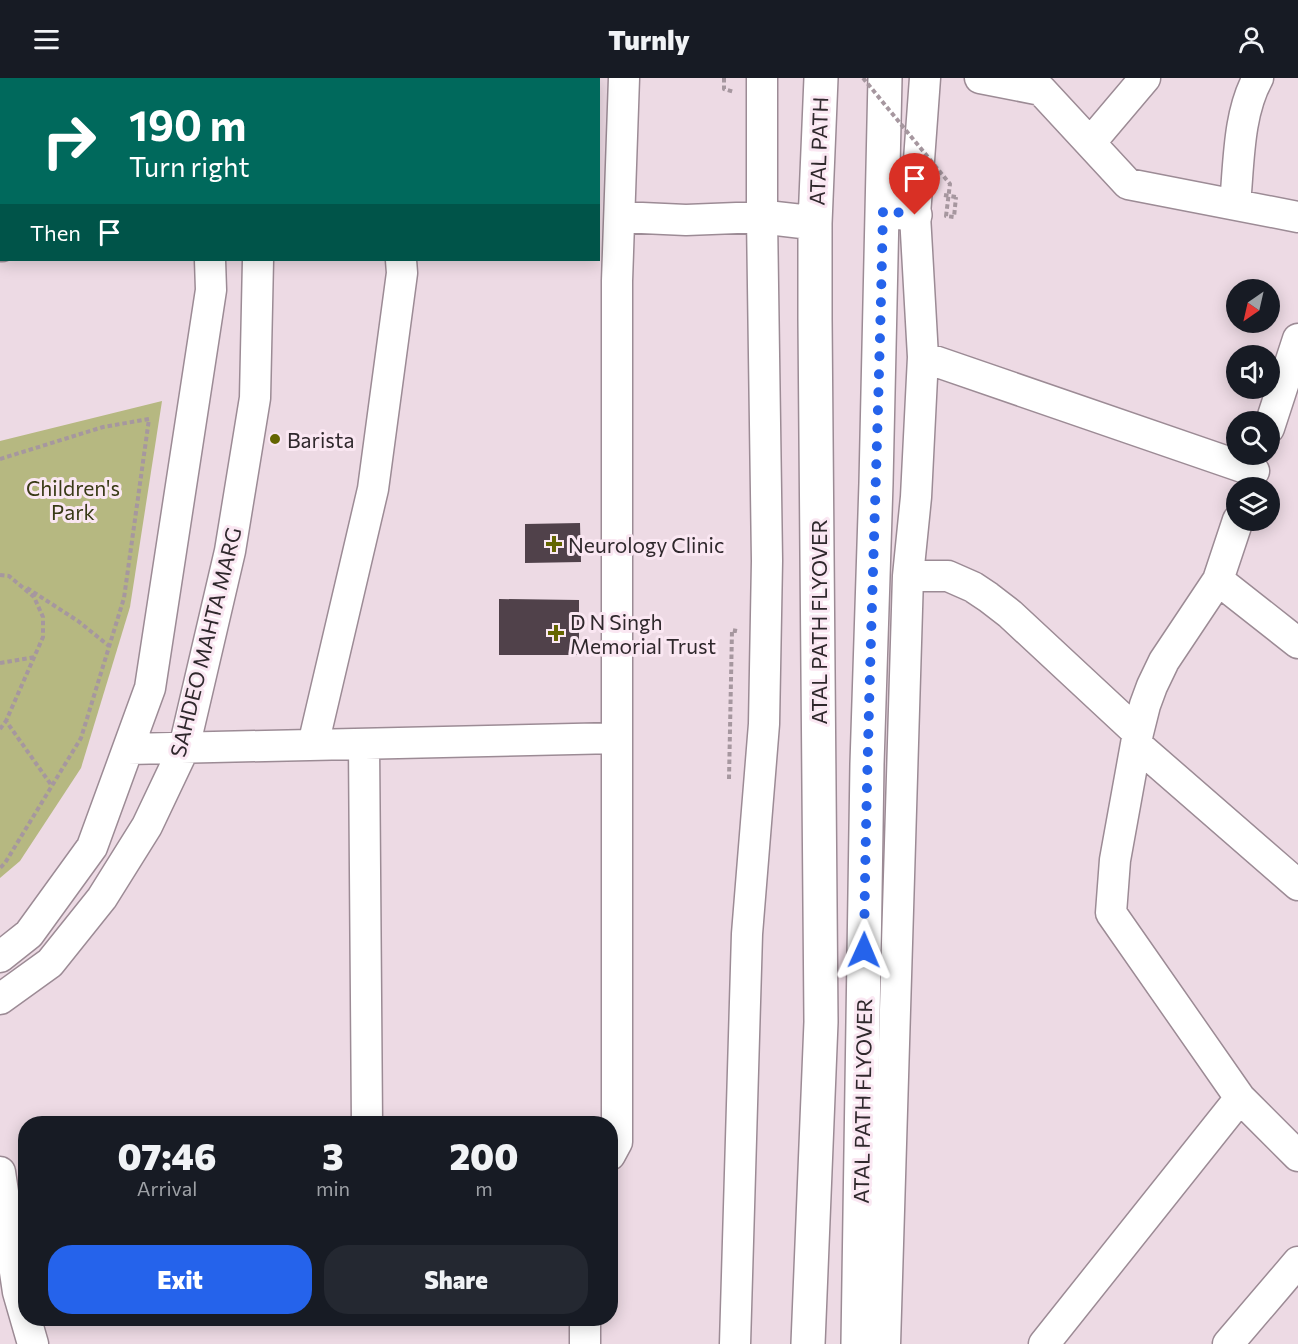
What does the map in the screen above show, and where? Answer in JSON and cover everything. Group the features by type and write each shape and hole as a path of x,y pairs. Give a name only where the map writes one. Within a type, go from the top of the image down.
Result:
{"main road":[{"name":"ATAL PATH","path":"815,223 821,78"},
{"path":"885,78 883,210 915,215"},
{"name":"ATAL PATH FLYOVER","path":"858,1344 867,764 883,210"},
{"path":"762,217 815,223"},
{"name":"ATAL PATH FLYOVER","path":"808,1344 821,1022 815,223"}],"street":[{"path":"617,1116 617,281 624,78"},
{"path":"735,1344 747,934 764,724 767,561 762,78"},
{"path":"885,1344 908,576 916,496 923,357 915,215 925,78"},
{"path":"980,78 1045,84 1090,144 1128,184 1298,217"},
{"path":"1090,144 1145,78"},
{"path":"1235,204 1243,123 1249,98 1258,78"},
{"path":"620,217 686,220 762,217"},
{"name":"SAHDEO MAHTA MARG","path":"0,957 29,934 92,847 150,688 211,290 210,261"},
{"name":"SAHDEO MAHTA MARG","path":"0,999 50,963 102,898 147,826 184,748 230,551 255,398 258,261"},
{"path":"313,745 374,489 402,273 401,261"},
{"path":"1275,411 1298,339"},
{"path":"923,357 1255,471"},
{"path":"1234,531 1218,579 1164,661 1145,705 1114,860 1111,913 1240,1098 1298,1155"},
{"path":"908,576 948,576 988,597 1010,614 1137,738 1298,885"},
{"path":"1218,579 1298,642"},
{"path":"128,749 617,738"},
{"path":"364,744 367,1116"},
{"path":"1044,1344 1240,1098"},
{"path":"9,1179 18,1292"},
{"path":"1228,1344 1298,1262"},
{"path":"28,1326 33,1344"},
{"path":"585,1326 585,1344"}],"path":[{"path":"724,78 724,89"},
{"path":"863,78 950,184 946,216 954,217 956,197"},
{"path":"0,459 103,427 149,419 124,598 81,738 0,868"},
{"path":"0,574 9,576 78,621 109,646"},
{"path":"0,729 6,721 43,637 43,617 34,597 9,576"},
{"path":"0,663 35,657"},
{"path":"6,721 52,786"}],"green space":[{"name":"Children's Park","path":"162,401 130,607 81,768 20,861 0,878 0,441"}],"building":[{"path":"580,523 581,562 525,563 525,524"},
{"path":"499,599 579,600 579,655 499,655"}],"place":[{"name":"Barista","path":"275,439"},
{"name":"Neurology Clinic","path":"554,544"},
{"name":"D N Singh Memorial Trust","path":"556,633"}],"route":[{"path":"864,950 883,210 915,215"}]}
